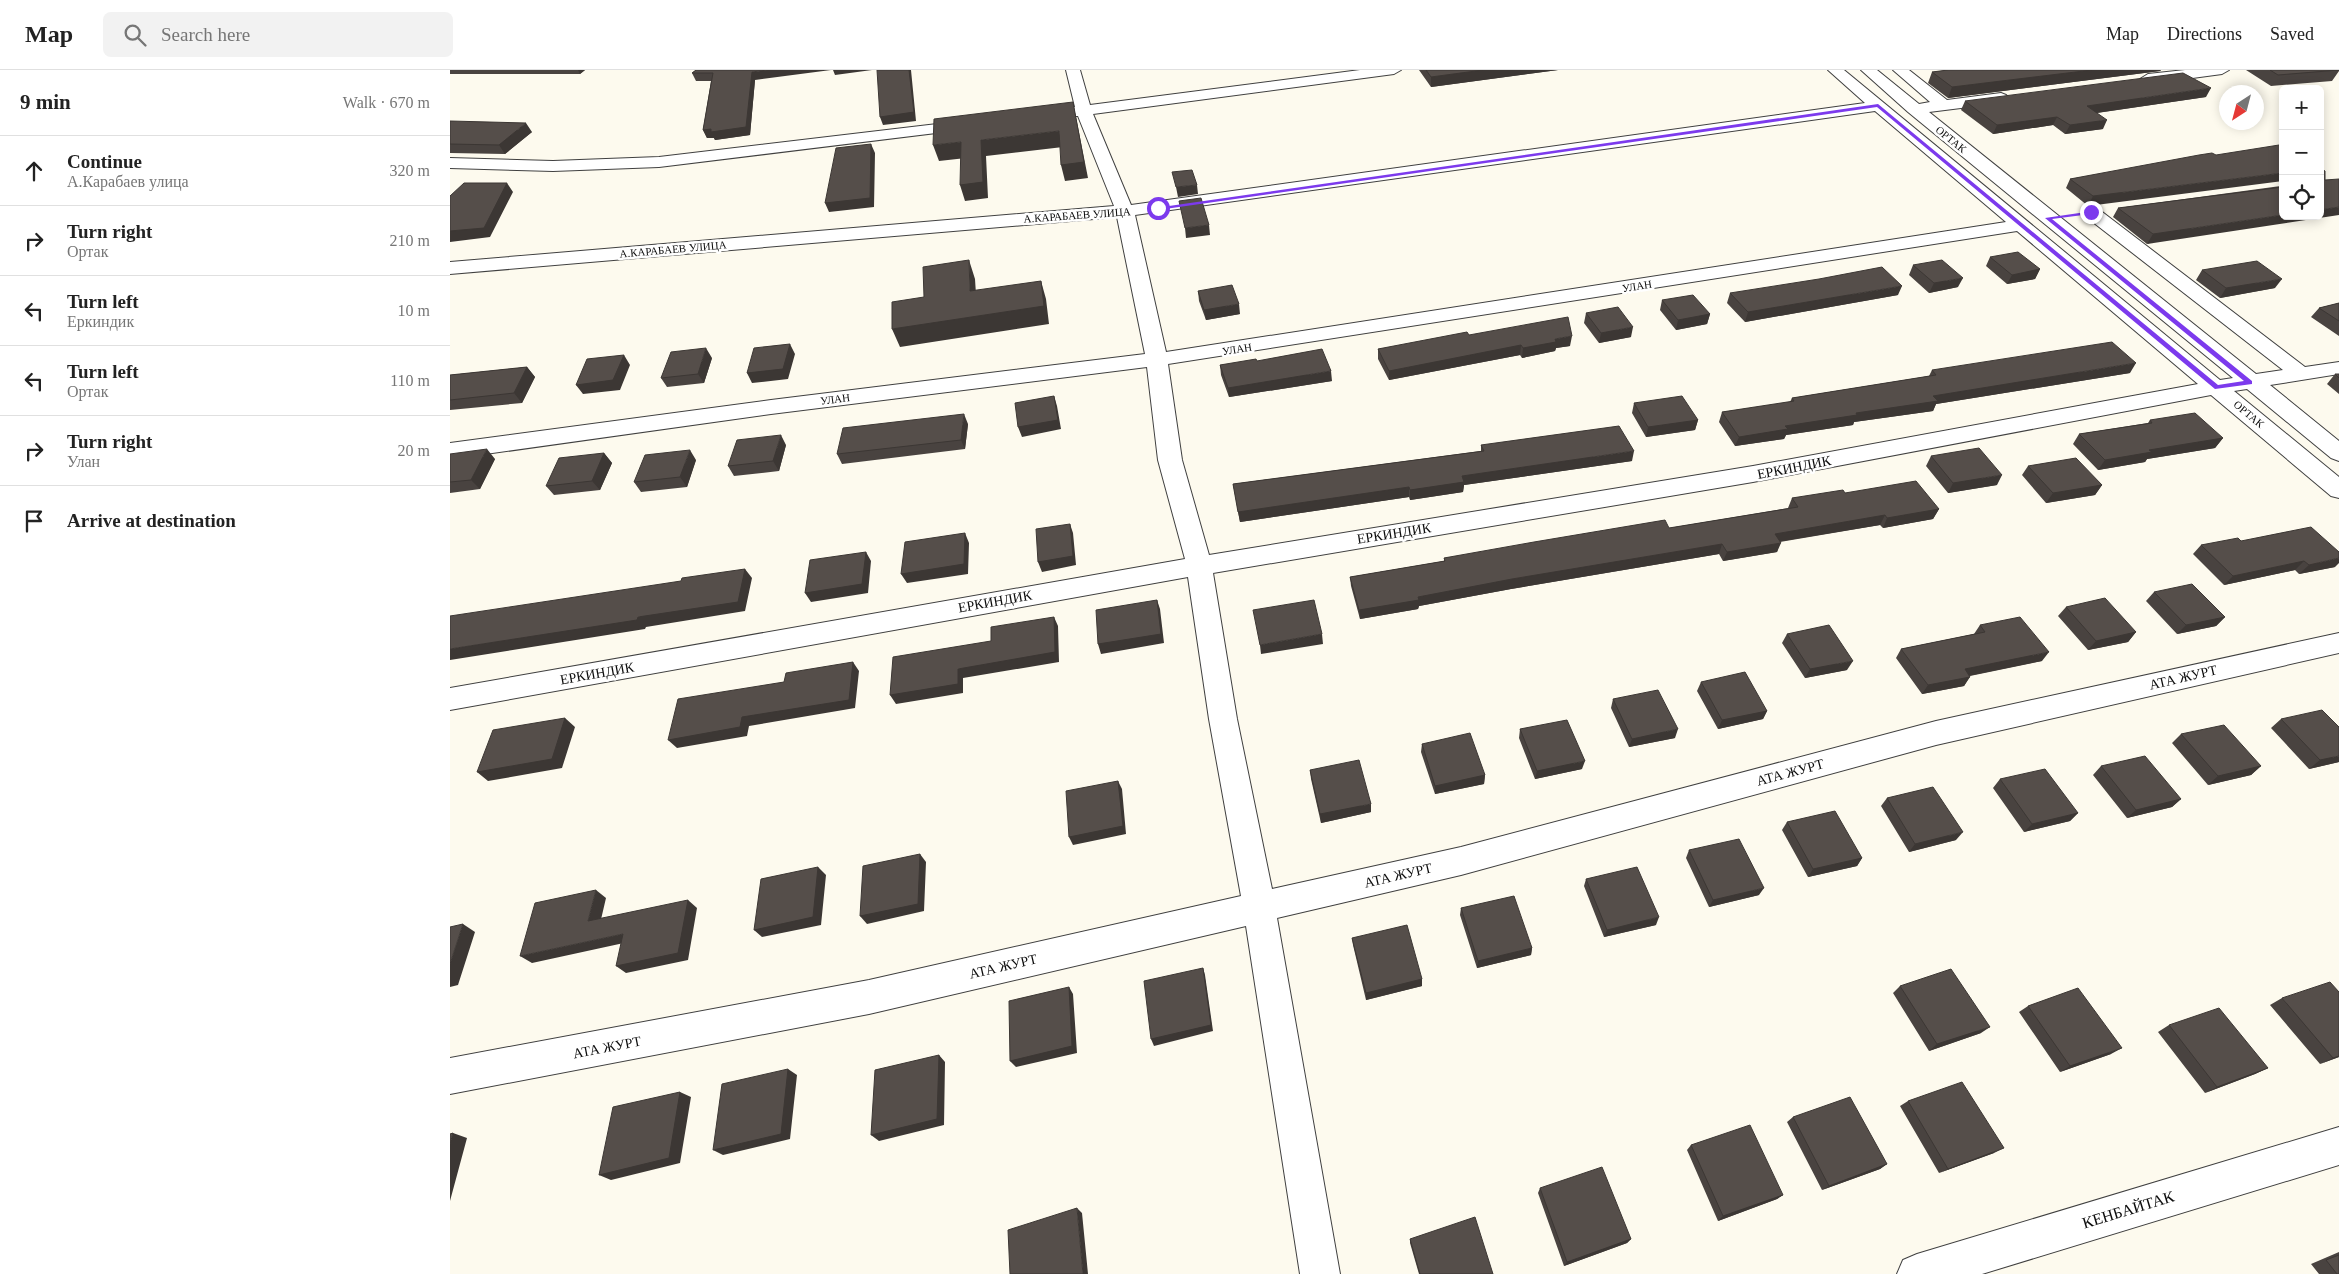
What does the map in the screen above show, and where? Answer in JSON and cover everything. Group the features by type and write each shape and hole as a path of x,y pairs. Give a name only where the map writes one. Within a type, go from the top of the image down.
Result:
{"street":[{"path":"1073,70 1084,111 1125,212 1157,359 1170,460 1199,566 1223,719 1259,907 1320,1274"},
{"path":"1056,114 1394,70"},
{"name":"ОРТАК","path":"1835,70 2339,490"},
{"name":"ОРТАК","path":"1868,70 2339,453"},
{"path":"1900,70 1943,105"},
{"path":"2136,81 2222,70"},
{"path":"1914,108 2021,95"},
{"name":"А.КАРАБАЕВ УЛИЦА","path":"450,268 1010,220 1125,212 1878,106"},
{"path":"450,163 552,166 659,162 988,123"},
{"path":"2048,218 2110,210"},
{"path":"2091,212 2300,374"},
{"name":"УЛАН","path":"450,450 761,408 1213,352 2020,225"},
{"name":"ЕРКИНДИК","path":"450,699 890,619 1753,474 2217,387 2339,368"},
{"name":"АТА ЖУРТ","path":"450,1076 869,997 1461,861 1936,733 2339,643"},
{"name":"КЕНБАЙТАК","path":"1917,1274 2339,1146"}],"building":[{"path":"696,70 767,70 752,72 746,127 711,132 711,129 703,130 713,73 692,73"},
{"path":"877,70 909,70 914,112 880,117"},
{"path":"1426,70 1483,70 1431,77"},
{"path":"1948,70 2092,70 1952,87 1932,72"},
{"path":"2270,70 2339,70 2278,75"},
{"path":"2183,73 2211,88 2087,106 2107,120 2070,125 2057,117 1997,125 1965,101"},
{"path":"1073,102 1084,162 1061,165 1059,131 981,140 983,182 960,185 961,142 933,145 934,119"},
{"path":"450,121 526,123 499,145 450,144"},
{"path":"871,144 870,198 825,203 836,148"},
{"path":"2279,145 2279,173 2093,196 2070,179 2199,155 2212,153 2216,155"},
{"path":"1192,170 1197,185 1176,187 1172,172"},
{"path":"2324,170 2325,180 2339,179 2339,207 2324,209"},
{"path":"464,183 507,183 484,228 450,231 450,196"},
{"path":"2279,188 2279,216 2153,234 2118,208"},
{"path":"1201,198 1209,225 1185,228 1179,201"},
{"path":"2018,252 2040,269 2012,275 1990,257"},
{"path":"969,260 970,291 1041,281 1044,306 892,329 892,302 924,297 923,267"},
{"path":"1942,260 1963,278 1934,283 1913,265"},
{"path":"2257,261 2282,279 2226,288 2202,270"},
{"path":"1882,267 1902,286 1748,312 1730,293 1819,279"},
{"path":"1232,285 1239,304 1204,310 1198,291"},
{"path":"1693,295 1710,314 1678,320 1662,300"},
{"path":"2339,303 2339,321 2319,308"},
{"path":"1618,307 1633,327 1601,333 1586,313"},
{"path":"1568,317 1572,336 1555,339 1556,342 1523,348 1521,345 1389,371 1378,349 1467,332 1469,335"},
{"path":"2112,342 2136,363 1933,396 1938,401 1856,413 1857,415 1785,426 1788,429 1739,437 1722,412 1794,401 1792,398 1936,375 1932,370"},
{"path":"790,344 783,369 747,373 754,348"},
{"path":"706,348 698,374 661,378 671,352"},
{"path":"1322,349 1331,371 1228,388 1220,365 1256,359 1257,361"},
{"path":"624,355 613,380 576,385 587,359"},
{"path":"527,367 514,393 450,400 450,375"},
{"path":"1054,396 1058,420 1018,427 1015,403"},
{"path":"1682,396 1698,420 1648,427 1634,403"},
{"path":"2195,413 2223,438 2149,450 2152,452 2105,460 2079,434 2152,423 2150,420"},
{"path":"964,414 961,440 837,454 843,428"},
{"path":"1619,426 1634,451 1462,476 1464,482 1410,490 1409,487 1238,512 1233,484 1484,451 1481,445"},
{"path":"781,435 773,461 728,466 737,440"},
{"path":"1979,448 2002,475 1953,483 1931,456"},
{"path":"487,449 471,480 450,482 450,454"},
{"path":"690,450 680,477 634,482 645,455"},
{"path":"604,453 592,481 546,486 559,458"},
{"path":"2076,458 2102,485 2053,493 2028,466"},
{"path":"1916,481 1939,509 1887,518 1885,515 1775,534 1781,543 1727,552 1722,544 1512,579 1418,597 1419,600 1359,610 1350,577 1445,561 1444,558 1665,520 1669,528 1798,507 1792,498 1843,490 1845,493"},
{"path":"1070,524 1073,556 1038,562 1036,529"},
{"path":"2311,527 2339,552 2339,558 2309,565 2304,561 2233,576 2201,545 2238,538 2241,541"},
{"path":"965,533 964,564 901,574 905,542"},
{"path":"866,552 862,584 805,593 810,560"},
{"path":"745,569 738,602 450,649 450,616 681,581 682,578"},
{"path":"2192,584 2225,617 2186,625 2154,592"},
{"path":"2105,598 2136,632 2096,641 2066,607"},
{"path":"1157,600 1161,634 1098,644 1096,610"},
{"path":"1314,600 1322,634 1260,645 1253,610"},
{"path":"1054,617 1055,652 958,669 958,684 890,695 893,657 991,641 991,627"},
{"path":"2020,617 2049,652 1965,669 1970,677 1928,685 1901,649 1985,632 1980,625"},
{"path":"1829,625 1853,661 1810,669 1787,634"},
{"path":"853,662 849,700 742,717 740,727 668,740 678,699 784,682 786,673"},
{"path":"1745,672 1767,711 1722,720 1701,682"},
{"path":"1658,690 1678,729 1632,739 1613,699"},
{"path":"2322,710 2339,727 2339,756 2320,760 2281,719"},
{"path":"565,718 552,759 477,772 493,730"},
{"path":"1567,720 1585,761 1537,771 1520,729"},
{"path":"2224,725 2261,766 2218,776 2181,734"},
{"path":"1470,733 1485,775 1435,786 1422,744"},
{"path":"2145,756 2181,799 2136,810 2101,766"},
{"path":"1359,760 1371,804 1320,814 1310,770"},
{"path":"2045,769 2078,813 2032,824 2000,779"},
{"path":"1118,781 1123,826 1069,837 1066,791"},
{"path":"1933,787 1963,832 1915,844 1887,798"},
{"path":"1835,811 1862,858 1813,869 1787,822"},
{"path":"1739,839 1764,888 1713,900 1689,850"},
{"path":"920,854 918,904 860,916 863,866"},
{"path":"818,867 813,917 754,930 761,879"},
{"path":"1637,867 1659,917 1607,930 1586,879"},
{"path":"596,890 588,921 688,900 678,953 616,966 623,934 520,956 535,903"},
{"path":"1514,896 1532,948 1478,961 1461,908"},
{"path":"463,924 450,964 450,927"},
{"path":"1407,925 1422,979 1366,993 1352,938"},
{"path":"1203,968 1211,1025 1151,1039 1144,981"},
{"path":"1951,969 1990,1027 1937,1044 1900,986"},
{"path":"2330,982 2339,992 2339,1056 2333,1058 2282,998"},
{"path":"1069,987 1072,1046 1010,1061 1009,1001"},
{"path":"2078,988 2122,1048 2070,1066 2028,1006"},
{"path":"2219,1008 2268,1068 2217,1087 2169,1025"},
{"path":"939,1055 937,1119 871,1135 875,1070"},
{"path":"788,1069 781,1134 713,1150 722,1084"},
{"path":"1962,1082 2004,1148 1948,1169 1908,1101"},
{"path":"680,1092 669,1158 599,1175 613,1107"},
{"path":"1850,1097 1887,1164 1829,1186 1793,1117"},
{"path":"1750,1125 1783,1195 1723,1216 1691,1145"},
{"path":"1602,1167 1631,1239 1567,1262 1540,1188"},
{"path":"1077,1208 1083,1274 1010,1274 1008,1230"},
{"path":"1475,1217 1493,1274 1420,1274 1410,1239"},
{"path":"2339,1255 2339,1274 2337,1274 2326,1260"}],"route":[{"path":"1158,208 1878,106 2217,387 2250,382 2048,218 2091,212"}]}
